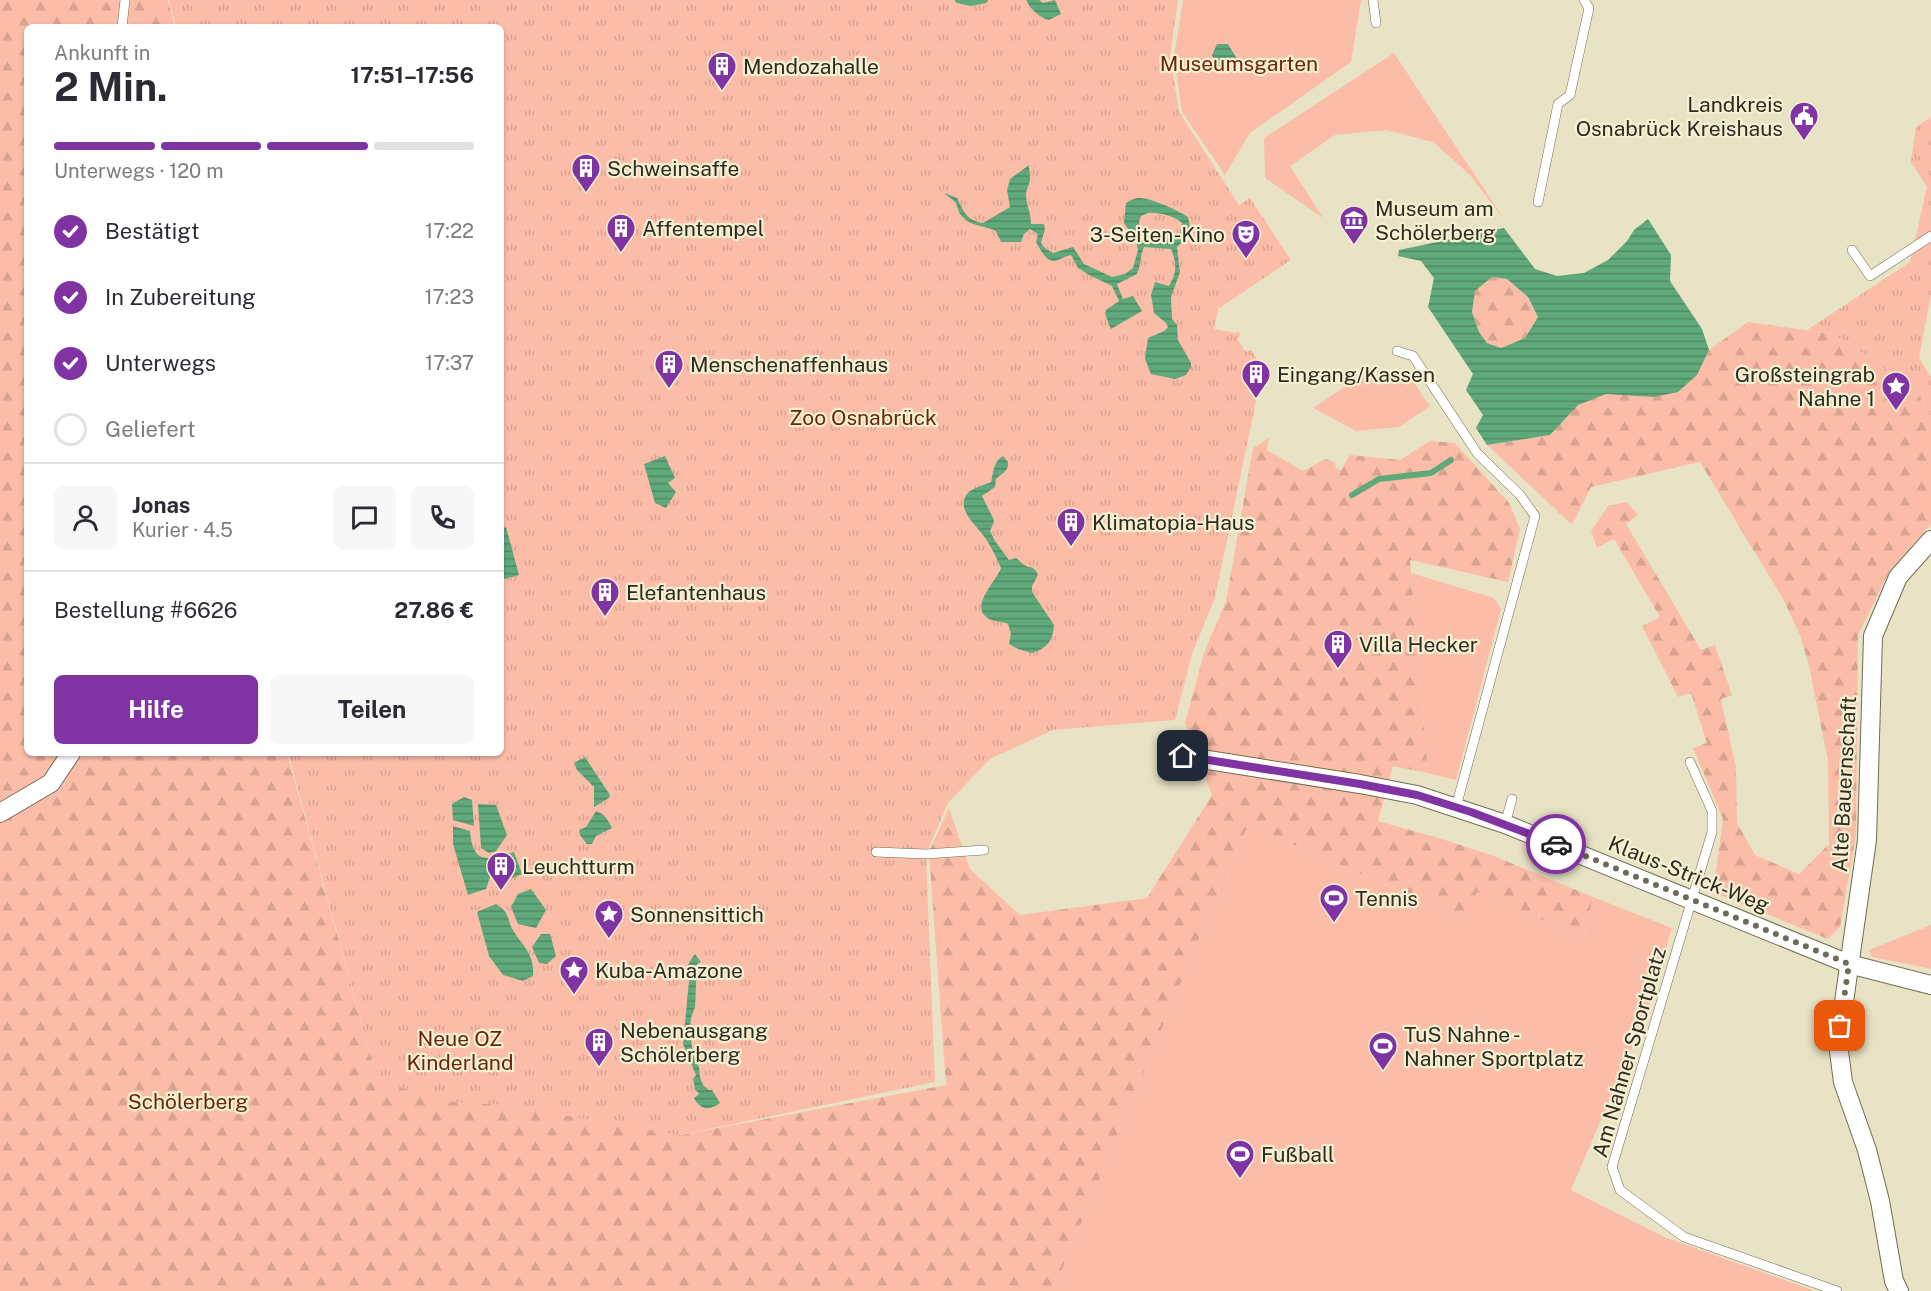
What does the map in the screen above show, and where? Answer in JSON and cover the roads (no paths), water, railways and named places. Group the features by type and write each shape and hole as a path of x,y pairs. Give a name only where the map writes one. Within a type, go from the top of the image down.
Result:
{"street":[{"name":"Alte Bauernschaft","path":"1899,1291 1894,1281 1880,1201 1867,1150 1843,1082 1838,1044 1868,840 1873,636 1898,577 1931,540"},
{"path":"0,813 51,783 69,756"},
{"name":"Klaus-Strick-Weg","path":"1183,756 1417,795 1505,824 1849,964 1931,985"}],"lane":[{"path":"122,24 125,0"},
{"path":"1373,0 1376,23"},
{"path":"1538,202 1558,104 1570,95 1589,8 1584,0"},
{"path":"1852,250 1870,276 1931,236"},
{"path":"1397,351 1413,356 1477,453 1520,495 1535,516 1456,807"},
{"name":"Am Nahner Sportplatz","path":"1690,762 1712,811 1712,832 1612,1167 1620,1190 1684,1237 1837,1291"},
{"path":"1505,824 1512,799"},
{"path":"876,852 926,854 984,850"}],"waterway":[{"path":"958,0 971,3 985,0"},
{"path":"1352,495 1379,479 1431,473 1451,460"}],"place":[{"name":"Mendozahalle","path":"722,92"},
{"name":"Landkreis Osnabrück Kreishaus","path":"1804,142"},
{"name":"Schweinsaffe","path":"586,194"},
{"name":"Museum am Schölerberg","path":"1354,246"},
{"name":"Affentempel","path":"621,254"},
{"name":"3-Seiten-Kino","path":"1246,260"},
{"name":"Menschenaffenhaus","path":"669,390"},
{"name":"Eingang/Kassen","path":"1256,400"},
{"name":"Großsteingrab Nahne 1","path":"1896,412"},
{"name":"Klimatopia-Haus","path":"1071,548"},
{"name":"Elefantenhaus","path":"605,618"},
{"name":"Villa Hecker","path":"1338,670"},
{"name":"Leuchtturm","path":"501,892"},
{"name":"Tennis","path":"1334,924"},
{"name":"Sonnensittich","path":"609,940"},
{"name":"Kuba-Amazone","path":"574,996"},
{"name":"Nebenausgang Schölerberg","path":"599,1068"},
{"name":"TuS Nahne - Nahner Sportplatz","path":"1383,1072"},
{"name":"Fußball","path":"1240,1180"}],"park label":[{"name":"Museumsgarten","path":"1239,63"},
{"name":"Zoo Osnabrück","path":"863,417"},
{"name":"Neue OZ Kinderland","path":"460,1050"},
{"name":"Schölerberg","path":"188,1101"}]}
